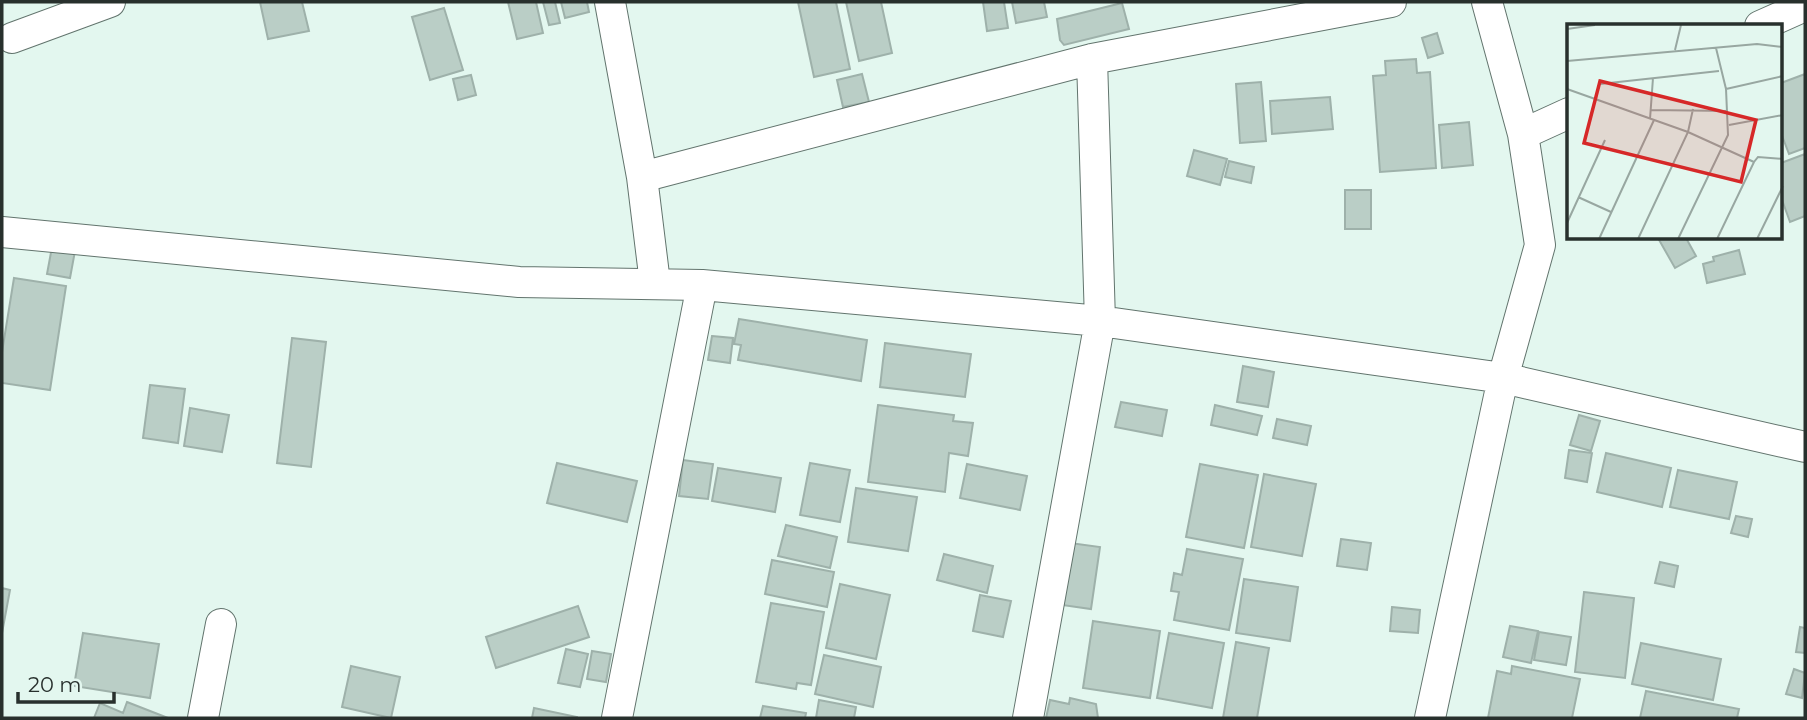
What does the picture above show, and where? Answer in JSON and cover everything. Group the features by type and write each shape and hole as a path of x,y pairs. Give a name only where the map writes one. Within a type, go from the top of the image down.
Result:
{"street":[{"path":"12,38 110,2"},
{"path":"610,2 642,177 655,283"},
{"path":"642,177 1092,59 1391,2"},
{"path":"1430,718 1503,379 1540,245 1523,134 1487,2"},
{"path":"1764,24 1805,6"},
{"path":"1027,718 1100,321 1092,59"},
{"path":"1523,134 1567,114"},
{"path":"2,232 519,282 702,285 1100,321 1503,379 1805,447"},
{"path":"617,718 702,285"},
{"path":"203,718 221,624"}],"building":[{"path":"260,2 302,2 309,31 268,39"},
{"path":"508,2 536,2 543,33 517,39"},
{"path":"543,2 555,2 560,23 549,25"},
{"path":"561,2 587,2 589,12 565,18"},
{"path":"798,2 836,2 850,69 814,77"},
{"path":"846,2 881,2 892,53 859,61"},
{"path":"983,2 1004,2 1008,28 987,31"},
{"path":"1012,2 1044,2 1047,17 1016,23"},
{"path":"1122,3 1129,29 1064,45 1060,40 1057,19"},
{"path":"444,8 463,70 430,80 412,17"},
{"path":"1437,33 1443,53 1428,58 1422,38"},
{"path":"1416,59 1417,73 1430,72 1436,168 1380,172 1373,76 1386,75 1385,61"},
{"path":"862,74 869,102 843,107 837,80"},
{"path":"1805,74 1805,148 1789,154 1783,138 1783,82"},
{"path":"471,75 476,95 458,100 453,79"},
{"path":"1261,82 1266,141 1240,143 1236,84"},
{"path":"1330,97 1333,129 1272,134 1270,101"},
{"path":"1469,122 1473,165 1442,168 1439,125"},
{"path":"1194,150 1227,159 1220,185 1187,176"},
{"path":"1805,154 1805,216 1790,222 1783,203 1783,162"},
{"path":"1229,161 1254,167 1251,183 1225,177"},
{"path":"1345,190 1371,190 1371,229 1345,229"},
{"path":"1659,240 1687,240 1696,256 1675,268"},
{"path":"52,247 75,251 70,278 47,274"},
{"path":"1739,250 1745,274 1707,283 1703,264 1714,261 1713,257"},
{"path":"14,278 66,286 50,390 2,383 2,352"},
{"path":"739,319 867,340 861,381 738,360 741,345 734,344"},
{"path":"712,336 733,338 730,363 708,360"},
{"path":"292,338 326,342 311,467 277,463"},
{"path":"885,343 971,354 965,397 880,387"},
{"path":"1243,366 1274,372 1268,407 1237,402"},
{"path":"150,385 185,389 178,443 143,438"},
{"path":"1121,402 1167,410 1162,436 1115,427"},
{"path":"878,405 954,415 953,421 973,423 968,456 949,453 945,492 868,482"},
{"path":"1215,405 1262,416 1257,435 1211,425"},
{"path":"190,408 229,415 222,452 184,446"},
{"path":"1579,415 1600,421 1591,451 1570,445"},
{"path":"1277,419 1311,426 1307,445 1273,438"},
{"path":"1569,450 1592,453 1587,482 1565,478"},
{"path":"1606,453 1671,468 1662,507 1597,492"},
{"path":"683,460 713,464 708,499 679,496"},
{"path":"557,463 637,481 627,522 547,503"},
{"path":"810,463 850,470 840,522 800,515"},
{"path":"967,464 1027,476 1020,510 960,498"},
{"path":"1200,464 1258,475 1244,548 1186,537"},
{"path":"718,468 781,478 775,512 712,501"},
{"path":"1678,470 1737,482 1729,519 1670,507"},
{"path":"1264,474 1316,484 1302,556 1251,547"},
{"path":"856,488 917,497 908,551 848,542"},
{"path":"1736,516 1752,519 1748,537 1731,533"},
{"path":"786,525 837,537 830,568 778,556"},
{"path":"1341,539 1371,543 1367,570 1337,566"},
{"path":"1070,543 1100,547 1091,609 1062,605"},
{"path":"1187,549 1243,559 1229,630 1174,620 1179,592 1171,591 1174,573 1182,575"},
{"path":"944,554 993,566 987,593 937,580"},
{"path":"772,560 834,572 827,607 765,594"},
{"path":"1660,562 1678,566 1674,587 1655,583"},
{"path":"1244,579 1298,587 1290,641 1236,633"},
{"path":"840,584 890,595 876,659 826,648"},
{"path":"2,588 10,590 2,633"},
{"path":"1584,592 1634,598 1625,678 1575,672"},
{"path":"980,595 1011,601 1003,637 973,631"},
{"path":"771,603 824,612 811,685 797,683 796,689 756,682"},
{"path":"578,606 589,637 496,668 486,637"},
{"path":"1392,607 1420,610 1418,633 1390,631"},
{"path":"1093,621 1160,631 1150,698 1083,688"},
{"path":"1510,626 1538,631 1531,663 1503,657"},
{"path":"1800,627 1805,628 1805,653 1796,652"},
{"path":"1539,632 1571,637 1566,665 1534,660"},
{"path":"83,633 159,644 150,698 74,686"},
{"path":"1169,633 1224,643 1212,708 1157,698"},
{"path":"1236,642 1269,648 1257,718 1223,718"},
{"path":"1641,643 1721,659 1713,700 1632,684"},
{"path":"566,649 588,654 580,687 558,683"},
{"path":"592,651 611,654 606,682 587,679"},
{"path":"824,655 881,667 873,707 815,694"},
{"path":"351,666 400,677 391,718 342,707"},
{"path":"1512,666 1580,679 1572,718 1488,718 1497,671 1511,674"},
{"path":"1794,669 1805,673 1802,698 1786,694"},
{"path":"1646,691 1739,709 1737,718 1640,718"},
{"path":"1070,698 1096,704 1098,718 1046,718 1050,700 1069,704"},
{"path":"819,700 856,707 854,718 816,718"},
{"path":"127,702 168,718 94,718 100,703 123,713"},
{"path":"763,706 806,713 805,718 760,718"},
{"path":"534,708 577,717 577,718 532,718"}]}
